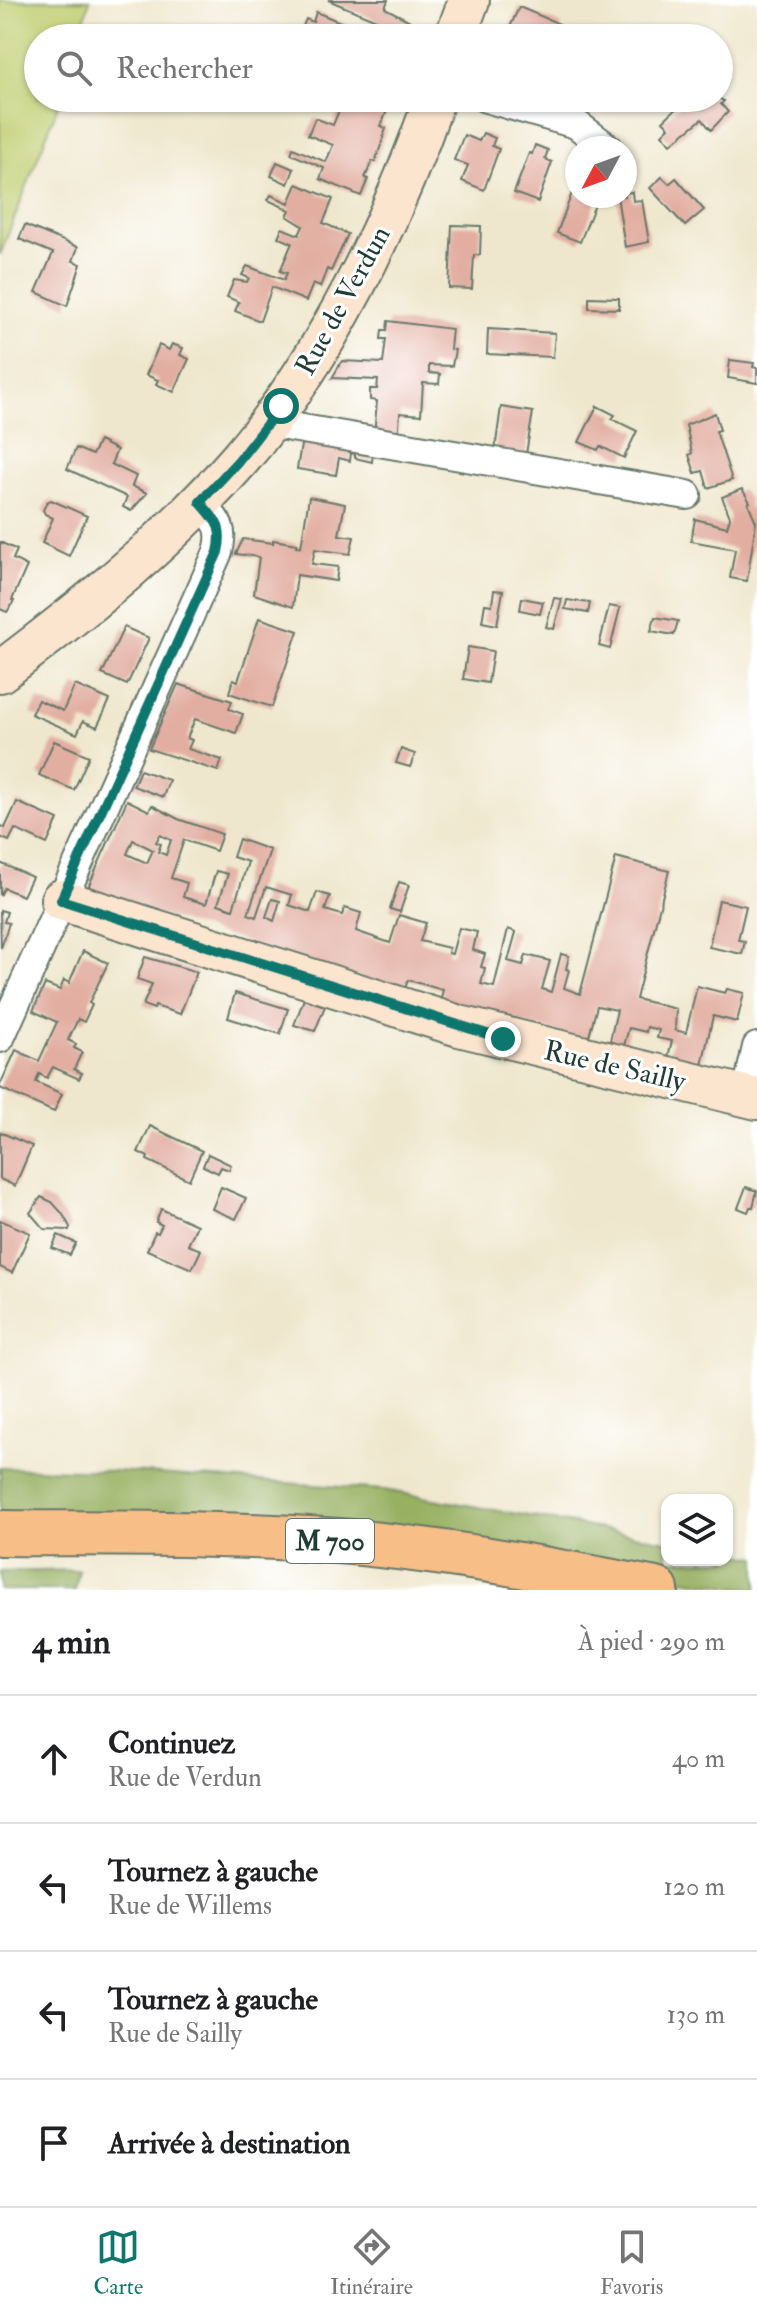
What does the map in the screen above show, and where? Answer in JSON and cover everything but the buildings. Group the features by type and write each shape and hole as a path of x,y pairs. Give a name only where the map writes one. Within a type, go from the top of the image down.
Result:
{"highway":[{"name":"M 700","path":"0,1533 252,1536 338,1541 495,1560 656,1590"},
{"name":"M 700","path":"0,1549 144,1551 286,1559 423,1572 554,1590"}],"main road":[{"name":"Rue de Verdun","path":"0,672 121,577 200,502 268,423 321,343 371,254 430,112"},
{"name":"Rue de Sailly","path":"61,900 459,1026 751,1098"}],"street":[{"path":"534,112 576,124 592,136"},
{"path":"268,423 687,495"},
{"path":"0,1038 218,552 222,537 218,524 200,502"},
{"path":"751,1098 757,1047"}],"green space":[{"path":"0,0 90,0 83,24 24,24 24,112 56,112 0,255"},
{"path":"0,1468 116,1471 384,1490 661,1540 661,1566 733,1566 733,1553 757,1557 757,1590 554,1560 0,1523"},
{"path":"79,1570 75,1590 0,1590 0,1572"}],"route":[{"path":"281,406 238,461 200,502 218,524 222,537 218,552 61,900 503,1039"}]}
